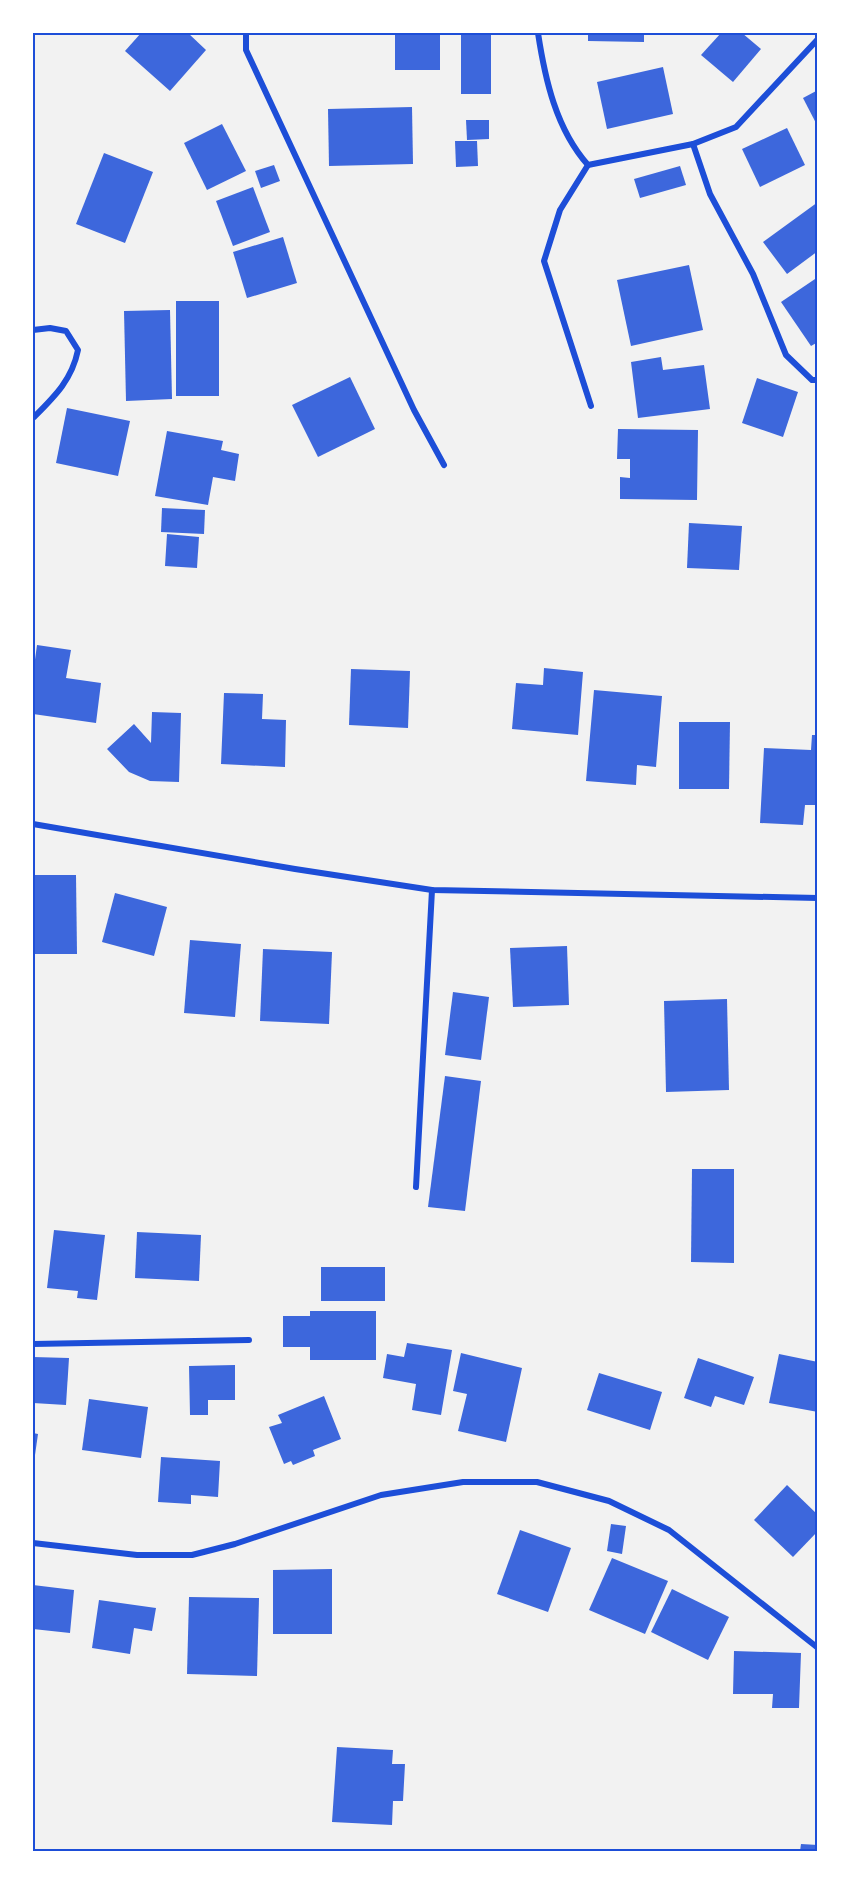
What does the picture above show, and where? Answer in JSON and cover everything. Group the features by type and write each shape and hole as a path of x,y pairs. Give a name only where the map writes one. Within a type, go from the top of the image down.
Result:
{"street":[{"path":"246,33 246,50 414,410 444,465"},
{"path":"538,33 543,67 564,130 588,165"},
{"path":"591,406 544,261 560,210 588,165 693,144 736,127 818,39"},
{"path":"693,144 710,194 753,274 786,355 812,380 818,380"},
{"path":"33,330 50,328 66,331 78,350 75,366 61,391 33,418"},
{"path":"33,824 432,890 818,898"},
{"path":"416,1187 432,890"},
{"path":"33,1344 249,1340"},
{"path":"33,1543 137,1555 192,1555 235,1544 381,1496 463,1482 537,1482 609,1501 669,1530 818,1648"}],"building":[{"path":"141,33 188,33 206,50 170,91 125,51"},
{"path":"395,33 440,33 440,70 395,70"},
{"path":"461,33 491,33 491,94 461,94"},
{"path":"588,33 644,33 644,42 588,41"},
{"path":"721,33 742,33 761,49 733,82 701,55"},
{"path":"663,67 673,114 607,129 597,82"},
{"path":"818,90 818,127 803,98"},
{"path":"412,107 413,164 329,166 328,109"},
{"path":"466,120 489,120 489,139 467,140"},
{"path":"222,124 246,171 207,190 184,143"},
{"path":"787,128 805,165 760,187 742,149"},
{"path":"455,141 477,141 478,166 456,167"},
{"path":"104,153 153,172 125,243 76,224"},
{"path":"274,165 280,181 261,188 255,171"},
{"path":"680,166 686,185 640,198 634,179"},
{"path":"253,187 270,232 233,246 216,201"},
{"path":"818,202 818,251 787,274 763,242"},
{"path":"283,237 297,283 247,298 233,252"},
{"path":"689,265 703,330 631,346 617,280"},
{"path":"818,277 818,342 811,346 781,302"},
{"path":"176,301 219,301 219,396 176,396"},
{"path":"170,310 172,399 126,401 124,311"},
{"path":"661,357 663,370 704,365 710,409 638,418 631,362"},
{"path":"350,377 375,429 318,457 292,405"},
{"path":"757,378 798,392 783,437 742,423"},
{"path":"67,408 130,421 118,476 56,463"},
{"path":"618,429 698,430 697,500 620,499 620,477 630,478 630,459 617,459"},
{"path":"167,431 223,441 221,450 239,454 235,481 213,477 208,505 155,496"},
{"path":"162,508 205,510 204,534 161,532"},
{"path":"689,523 742,526 739,570 687,568"},
{"path":"167,534 199,537 197,568 165,566"},
{"path":"37,645 71,650 66,678 101,683 96,723 33,714 33,674"},
{"path":"544,668 583,672 578,735 512,729 516,683 543,685"},
{"path":"351,669 410,671 408,728 349,725"},
{"path":"594,690 662,696 656,767 637,765 636,785 586,781"},
{"path":"224,693 263,694 262,719 286,720 285,767 221,764"},
{"path":"152,712 181,713 179,782 150,781 129,772 107,749 134,724 151,743"},
{"path":"679,722 730,722 729,789 679,789"},
{"path":"812,735 818,735 818,805 805,805 803,825 760,823 764,748 811,750"},
{"path":"33,875 76,875 77,954 33,954"},
{"path":"115,893 167,907 154,956 102,942"},
{"path":"190,940 241,944 235,1017 184,1013"},
{"path":"567,946 569,1005 513,1007 510,948"},
{"path":"263,949 332,952 329,1024 260,1021"},
{"path":"453,992 489,997 481,1060 445,1055"},
{"path":"727,999 729,1090 666,1092 664,1001"},
{"path":"445,1076 481,1081 465,1211 428,1207"},
{"path":"692,1169 734,1169 734,1263 691,1262"},
{"path":"54,1230 105,1235 97,1300 77,1298 78,1291 47,1288"},
{"path":"137,1232 201,1235 199,1281 135,1278"},
{"path":"321,1267 385,1267 385,1301 321,1301"},
{"path":"310,1311 376,1311 376,1360 310,1360 310,1347 283,1347 283,1316 310,1316"},
{"path":"407,1343 452,1350 441,1415 412,1410 416,1384 383,1378 387,1354 404,1357"},
{"path":"461,1353 522,1368 506,1442 458,1431 467,1394 453,1391"},
{"path":"779,1354 818,1362 818,1412 769,1403"},
{"path":"33,1357 69,1358 66,1405 33,1403"},
{"path":"698,1358 754,1377 744,1405 715,1396 711,1407 684,1398"},
{"path":"235,1365 235,1400 208,1400 208,1415 190,1415 189,1366"},
{"path":"599,1373 662,1392 650,1430 587,1410"},
{"path":"324,1396 341,1439 313,1450 315,1456 293,1465 291,1461 284,1464 269,1427 282,1423 278,1415"},
{"path":"89,1399 148,1407 141,1458 82,1450"},
{"path":"33,1433 38,1434 34,1462 33,1462"},
{"path":"161,1457 220,1461 218,1497 191,1495 191,1504 158,1502"},
{"path":"787,1485 818,1515 818,1531 793,1557 754,1520"},
{"path":"611,1524 626,1526 622,1554 607,1551"},
{"path":"520,1530 571,1548 548,1612 497,1594"},
{"path":"612,1558 668,1581 645,1634 589,1610"},
{"path":"332,1569 332,1634 273,1634 273,1570"},
{"path":"33,1585 74,1590 70,1633 33,1629"},
{"path":"672,1589 729,1617 708,1660 651,1632"},
{"path":"189,1597 259,1598 257,1676 187,1674"},
{"path":"99,1600 156,1608 152,1631 134,1628 130,1654 92,1648"},
{"path":"734,1651 801,1653 799,1708 772,1708 773,1694 733,1694"},
{"path":"337,1747 393,1750 392,1764 405,1764 403,1801 393,1801 392,1825 332,1822"},
{"path":"801,1844 818,1845 818,1851 800,1851"}]}
